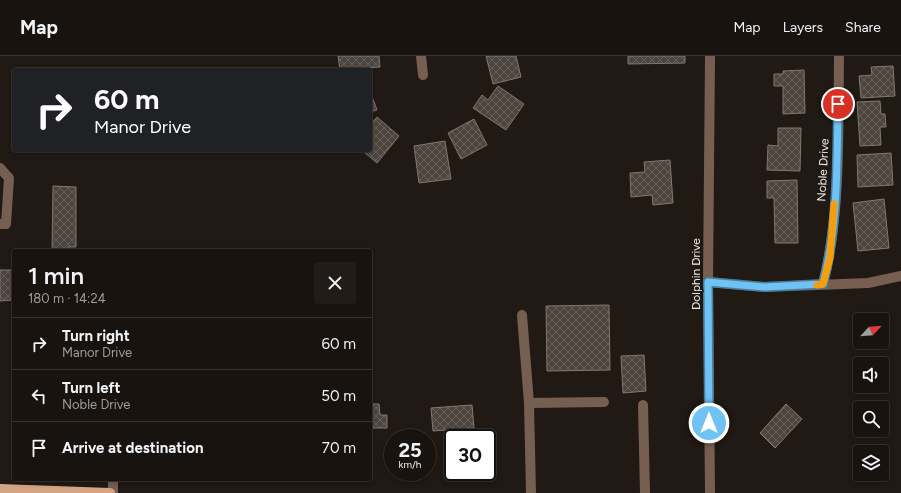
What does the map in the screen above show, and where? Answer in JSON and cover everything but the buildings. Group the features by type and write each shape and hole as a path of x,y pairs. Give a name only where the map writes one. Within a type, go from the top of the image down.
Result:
{"main road":[{"path":"0,489 110,493"}],"street":[{"path":"421,56 423,75"},
{"name":"Dolphin Drive","path":"710,56 708,282 710,493"},
{"name":"Noble Drive","path":"823,284 832,237 837,167 839,56"},
{"path":"0,168 9,178 6,224 0,224"},
{"path":"708,282 765,287 823,284 845,285 868,283 901,276"},
{"path":"522,315 529,403 532,493"},
{"path":"529,403 604,402"},
{"path":"643,406 645,493"},
{"path":"113,481 113,493"}],"slow traffic":[{"path":"817,285 823,284 830,258 834,204"}],"route":[{"path":"709,423 708,282 765,287 802,285 812,286 823,284 830,258 832,237 837,167 838,104"}]}
